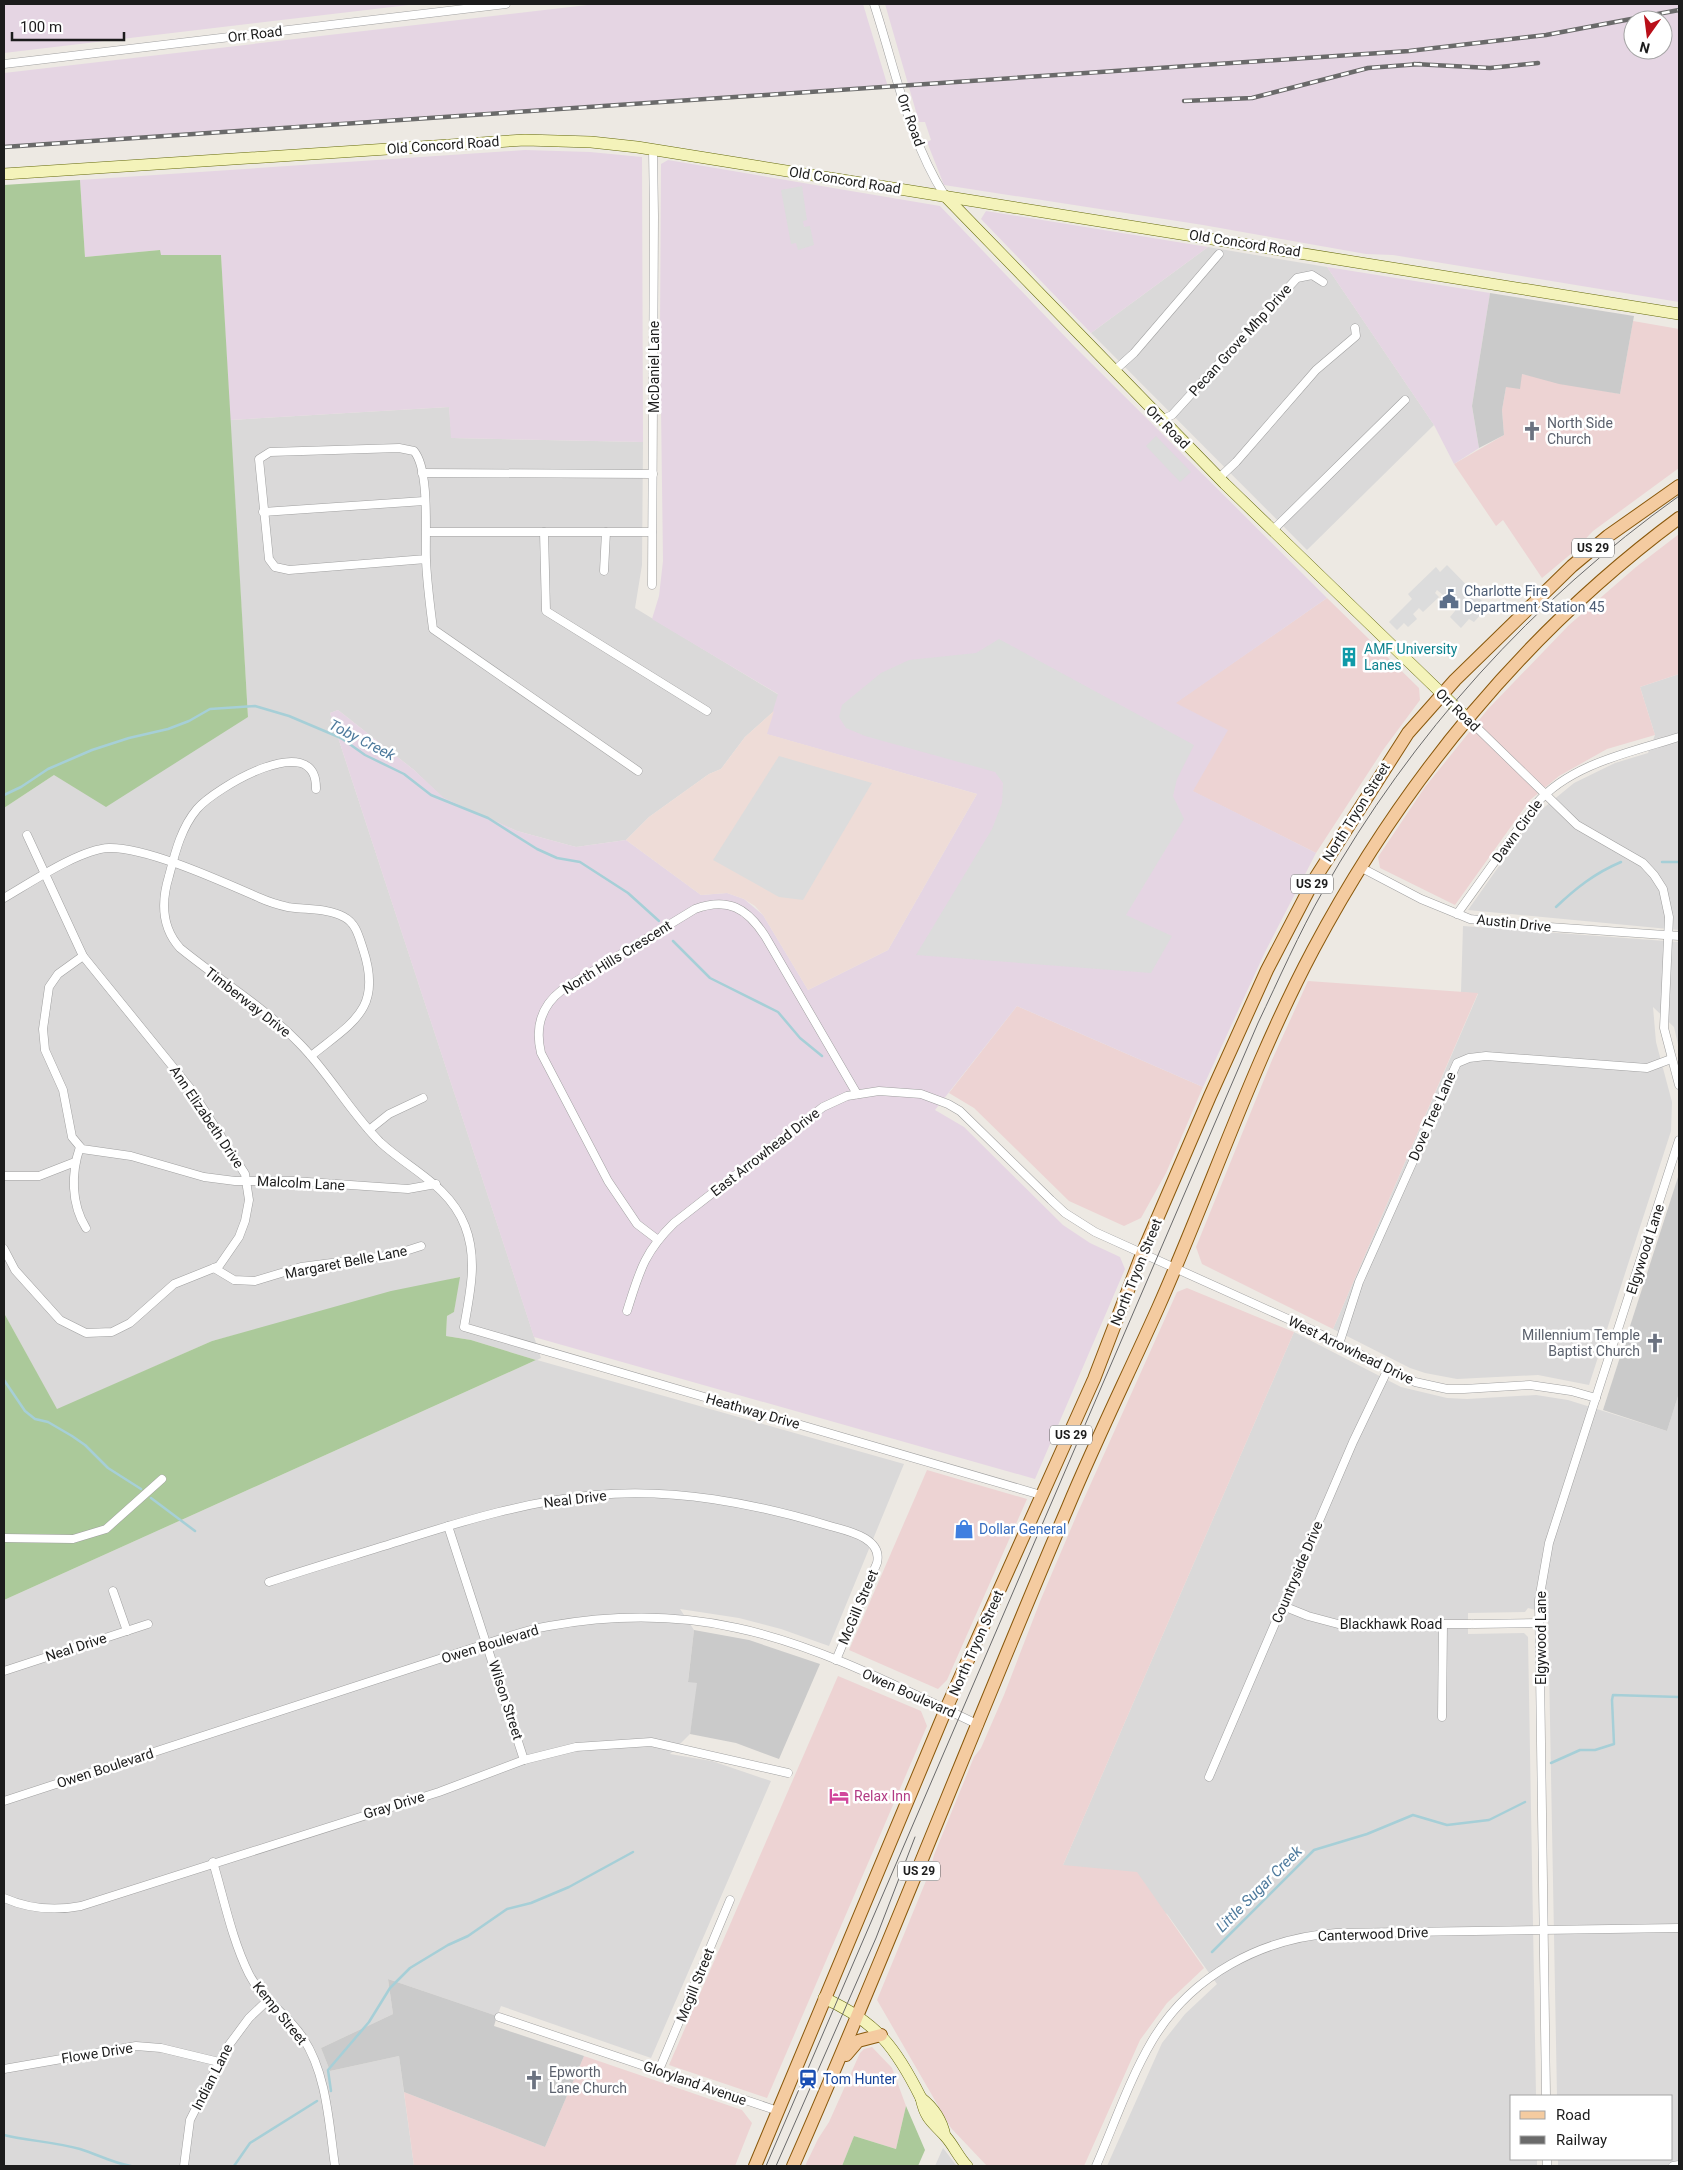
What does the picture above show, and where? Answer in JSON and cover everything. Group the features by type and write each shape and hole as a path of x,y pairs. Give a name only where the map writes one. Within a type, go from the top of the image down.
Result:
{"main road":[{"name":"North Tryon Street","path":"755,2166 946,1709 1094,1379 1142,1254 1267,970 1314,880 1408,733 1455,680 1572,566 1608,536 1679,486"},
{"name":"US 29","path":"793,2166 858,2016 1069,1503 1175,1270 1254,1076 1311,954 1360,867 1430,764 1467,718 1537,641 1628,558 1679,518"},
{"path":"835,2069 858,2041 881,2035"}],"street":[{"name":"Orr Road","path":"4,64 506,4"},
{"name":"Orr Road","path":"874,4 911,122 931,174 945,196 1161,420 1272,531 1577,825 1643,863 1663,889 1667,902 1668,935"},
{"name":"Old Concord Road","path":"4,174 525,140 591,142 653,149 1679,314"},
{"name":"McDaniel Lane","path":"652,585 653,149"},
{"path":"1114,371 1134,353 1219,254"},
{"name":"Pecan Grove Mhp Drive","path":"1161,420 1172,415 1297,278 1312,274 1323,282"},
{"path":"1219,478 1236,462 1316,370 1356,336 1355,328"},
{"path":"1272,531 1405,400"},
{"path":"426,559 281,570 272,564 269,559 259,459 270,452 408,449 414,451 420,458 422,473 427,532 426,559 433,629 638,771"},
{"path":"422,473 653,474"},
{"path":"263,512 424,501"},
{"path":"427,532 652,532"},
{"path":"544,532 546,611 707,711"},
{"path":"604,571 606,532"},
{"name":"Dawn Circle","path":"1457,914 1545,794 1570,778 1612,757 1679,737"},
{"name":"Timberway Drive","path":"316,789 314,774 307,766 286,762 265,767 217,790 196,810 188,822 172,863 163,905 167,927 173,940 196,961 272,1018 311,1056 368,1130 446,1194 462,1219 471,1248 472,1271 464,1327"},
{"name":"Ann Elizabeth Drive","path":"4,1248 15,1270 51,1312 70,1327 91,1334 102,1334 120,1329 140,1316 174,1284 214,1268 225,1260 242,1230 248,1207 247,1181 190,1088 83,956 27,835"},
{"path":"4,898 90,852 110,848 128,850 172,863 273,903 342,916 354,926 368,972 370,985 367,1001 356,1019 311,1056"},
{"name":"Austin Drive","path":"1360,867 1421,900 1470,919 1520,925 1679,936"},
{"name":"North Hills Crescent","path":"658,1240 637,1224 608,1181 541,1054 538,1037 542,1016 550,1002 562,990 695,909 720,904 735,907 752,918 765,936 857,1094"},
{"path":"1668,935 1663,1021 1679,1085"},
{"path":"83,956 58,974 49,987 43,1029 46,1056 63,1090 72,1137 80,1147 75,1162 77,1210 86,1228"},
{"name":"Dove Tree Lane","path":"1339,1344 1359,1282 1457,1063 1469,1058 1486,1056 1647,1068 1671,1059"},
{"name":"East Arrowhead Drive","path":"626,1311 643,1262 658,1240 674,1224 808,1117 832,1102 857,1094 894,1091 921,1094 948,1104 967,1117 1065,1213 1095,1232 1175,1270"},
{"path":"368,1130 389,1114 423,1098"},
{"name":"Elgywood Lane","path":"1546,2095 1540,1588 1546,1554 1679,1140"},
{"name":"Malcolm Lane","path":"80,1147 139,1158 204,1177 247,1181 293,1181 408,1190 436,1184"},
{"path":"4,1176 39,1176 75,1162"},
{"name":"Margaret Belle Lane","path":"214,1268 234,1280 255,1281 301,1267 393,1255 420,1246"},
{"name":"West Arrowhead Drive","path":"1175,1270 1339,1344 1415,1382 1447,1389 1530,1385 1571,1391 1596,1398"},
{"name":"Heathway Drive","path":"464,1327 1041,1496"},
{"name":"Countryside Drive","path":"1209,1777 1353,1442 1388,1369"},
{"path":"4,1538 73,1539 106,1530 162,1478"},
{"name":"Neal Drive","path":"269,1582 469,1519 567,1498 625,1494 687,1496 740,1502 834,1527 862,1537 873,1544 878,1553"},
{"name":"Wilson Street","path":"448,1526 524,1760"},
{"name":"McGill Street","path":"836,1660 877,1564 878,1553"},
{"path":"113,1591 127,1631"},
{"name":"Blackhawk Road","path":"1283,1606 1308,1616 1338,1624 1540,1623"},
{"name":"Owen Boulevard","path":"4,1801 487,1643 546,1626 584,1621 642,1618 682,1619 722,1625 766,1635 836,1660 978,1725"},
{"name":"Neal Drive","path":"4,1671 148,1624"},
{"path":"1442,1717 1443,1624"},
{"name":"Gray Drive","path":"4,1898 37,1907 67,1908 439,1792 524,1760 576,1747 651,1742 788,1772"},
{"name":"Kemp Street","path":"213,1862 243,1962 255,1984 300,2034 314,2061 327,2116 335,2166"},
{"name":"Mcgill Street","path":"659,2070 730,1900"},
{"name":"Canterwood Drive","path":"1096,2166 1146,2052 1162,2026 1194,1991 1232,1962 1277,1943 1325,1934 1679,1928"},
{"path":"824,1998 858,2016 881,2035 904,2068 921,2098 930,2105 943,2125 946,2136 967,2166"},
{"name":"Indian Lane","path":"184,2166 190,2120 219,2062 237,2032 268,2000"},
{"name":"Gloryland Avenue","path":"499,2017 778,2112"},
{"name":"Flowe Drive","path":"4,2070 136,2046 161,2048 219,2062"},
{"path":"1673,2166 1679,2165"}],"shaded area":[{"path":"4,4 417,4 4,53"},
{"path":"596,4 863,4 888,87 403,118 403,121 4,149 4,73"},
{"path":"885,4 1679,4 1679,302 1393,255 1366,254 1203,225 944,185 927,142 931,140 925,122 919,122"},
{"path":"525,150 590,152 642,157 643,442 451,438 449,407 230,420 221,255 160,255 160,250 85,257 80,180"},
{"path":"668,160 940,206 1076,348 1327,598 1176,703 1228,730 1193,791 1316,853 1265,952 1203,1087 1017,1006 935,1110 964,1127 1063,1225 1090,1243 1120,1257 1125,1269 1035,1479 534,1337 330,713 338,710 414,770 444,798 517,831 576,847 626,840 701,895 727,893 744,899 763,915 808,990 888,950 977,794 766,734 778,694 652,619 659,596 663,561 660,330 661,164"},
{"path":"802,186 807,220 803,221 804,227 810,226 814,245 798,250 796,243 791,244 781,190"},
{"path":"986,211 1208,247 1091,333 981,219"},
{"path":"1208,247 1327,267 1434,425 1307,550 1091,333"},
{"path":"1327,267 1490,293 1472,406 1479,448 1454,464 1434,425"},
{"path":"1490,293 1634,316 1620,394 1559,384 1522,374 1520,389 1506,387 1502,410 1504,435 1479,448 1472,406"},
{"path":"1633,321 1679,329 1679,468 1593,531 1572,553 1542,578 1503,520 1496,526 1454,464 1504,435 1502,410 1506,387 1522,374 1620,394"},
{"path":"449,407 452,438 643,442 642,565 635,608 779,695 774,711 745,737 721,769 709,774 649,817 626,840 576,847 517,831 443,798 414,770 338,710 330,713 541,1358 537,1360 904,1464 829,1646 781,1629 739,1618 680,1609 694,1630 688,1681 698,1683 690,1734 670,1754 712,1761 771,1781 651,2058 501,2006 497,2016 388,1979 393,2014 321,2048 330,2071 399,2056 414,2166 4,2166 4,1600 536,1360 471,1340 446,1336 447,1316 454,1312 459,1277 212,1341 57,1410 4,1313 4,808 54,775 248,717 230,420"},
{"path":"1156,436 1191,472 1180,482 1146,446"},
{"path":"1679,534 1679,674 1640,687 1655,735 1607,749 1559,776 1530,800 1455,905 1380,868 1378,857 1425,787 1488,709 1569,625 1636,567"},
{"path":"1447,565 1483,602 1479,607 1483,612 1474,622 1469,619 1461,628 1450,617 1455,611 1454,604 1437,590 1435,593 1439,597 1423,612 1419,608 1413,614 1417,619 1408,627 1404,623 1397,630 1389,622 1412,599 1408,594 1436,567 1440,572"},
{"path":"1327,598 1419,688 1420,700 1383,750 1316,853 1192,791 1175,703"},
{"path":"999,639 1194,745 1177,779 1173,796 1184,819 1126,915 1172,936 1151,973 916,955 992,829 1002,803 1003,783 995,772 865,736 846,728 839,717 842,705 881,673 909,660 976,653"},
{"path":"1679,674 1679,930 1468,910 1535,815 1574,783 1615,763 1648,753 1655,735 1640,687"},
{"path":"774,711 767,734 977,794 888,950 808,990 763,915 755,906 744,899 727,893 701,895 626,840 649,817 709,774 721,769 745,737"},
{"path":"779,756 872,783 803,900 779,897 713,860"},
{"path":"1463,926 1679,942 1679,1049 1674,1027 1653,1007 1656,1042 1672,1102 1671,1131 1589,1385 1538,1375 1457,1379 1425,1373 1410,1368 1333,1329 1478,994 1461,992"},
{"path":"1308,981 1478,993 1333,1329 1202,1264 1196,1247 1272,1060"},
{"path":"1017,1006 1203,1087 1166,1173 1141,1218 1124,1226 1069,1201 974,1108 949,1093"},
{"path":"1679,1174 1679,1393 1667,1431 1603,1410"},
{"path":"1187,1288 1294,1332 1063,1865 1137,1872 1204,1968 1167,2003 1140,2040 1084,2166 987,2166 951,2128 877,2000 974,1757 981,1748 1004,1695 1041,1599 1078,1512 1177,1292"},
{"path":"1294,1332 1401,1387 1447,1398 1467,1399 1536,1395 1568,1400 1667,1431 1679,1393 1679,2166 1558,2166 1558,2160 1673,2160 1673,2095 1557,2095 1548,1613 1528,1608 1525,1612 1468,1613 1468,1634 1524,1633 1528,1637 1536,2095 1510,2095 1510,2160 1537,2160 1537,2166 1107,2166 1162,2043 1185,2014 1217,1984 1167,1914 1063,1865"},
{"path":"927,1470 1027,1499 947,1680 938,1689 849,1650"},
{"path":"694,1630 749,1640 820,1664 779,1759 736,1743 690,1734 697,1683 688,1682"},
{"path":"838,1676 921,1711 927,1726 767,2098 669,2065"},
{"path":"388,1979 497,2016 494,2026 584,2056 545,2147 404,2092 399,2056 330,2071 321,2048 393,2014"},
{"path":"872,2047 892,2068 906,2106 896,2149 854,2136 842,2166 805,2166 818,2139 829,2122 860,2053 864,2049"},
{"path":"584,2056 742,2110 752,2123 735,2166 414,2166 404,2092 545,2147"},
{"path":"943,2148 956,2165 958,2166 935,2166"}],"green space":[{"path":"80,180 85,257 160,250 161,255 221,255 248,717 106,807 54,775 4,808 4,185"},
{"path":"460,1277 454,1312 447,1316 446,1336 471,1340 536,1360 4,1600 4,1313 57,1409 212,1341 391,1291"},
{"path":"906,2106 925,2150 918,2166 842,2166 854,2136 896,2149"}],"waterway":[{"name":"Toby Creek","path":"4,795 21,787 48,769 92,750 129,738 168,729 189,721 210,709 255,706 289,716 341,738 365,755 404,774 431,795 488,818 537,849 557,858 580,862 628,893 659,921"},
{"path":"1556,907 1586,882 1621,862"},
{"path":"1662,862 1679,862"},
{"name":"Toby Creek","path":"673,941 710,978 778,1012 800,1038 822,1056"},
{"path":"4,1380 25,1411 35,1419 48,1422 72,1436 85,1445 108,1468 141,1489"},
{"path":"151,1498 195,1531"},
{"name":"Little Sugar Creek","path":"1551,1763 1580,1750 1595,1750 1614,1744 1613,1695 1679,1697"},
{"name":"Little Sugar Creek","path":"1212,1952 1314,1850 1367,1834 1413,1815 1447,1825 1489,1820 1525,1802"},
{"path":"331,2091 328,2070 369,2022 390,1988 410,1968 448,1945 468,1936 507,1909 531,1903 569,1887 633,1852"},
{"path":"234,2166 250,2143 317,2101"},
{"path":"4,2135 71,2147 131,2166"}],"tram line":[{"path":"766,2166 1258,1023 1314,907 1358,833 1395,778 1479,674 1525,626 1574,580 1625,537 1679,496"},
{"path":"776,2166 876,1938 915,1837"}],"railway":[{"path":"4,147 1409,51 1546,35 1679,10"},
{"path":"1414,64 1490,68 1538,63"},
{"path":"1184,101 1252,98 1368,68 1420,64"}],"place":[{"name":"North Side Church","path":"1532,431"},
{"name":"Charlotte Fire Department Station 45","path":"1449,599"},
{"name":"AMF University Lanes","path":"1349,657"},
{"name":"Millennium Temple Baptist Church","path":"1655,1343"},
{"name":"Dollar General","path":"964,1529"},
{"name":"Relax Inn","path":"839,1796"},
{"name":"Tom Hunter","path":"808,2079"},
{"name":"Epworth Lane Church","path":"534,2080"}]}
